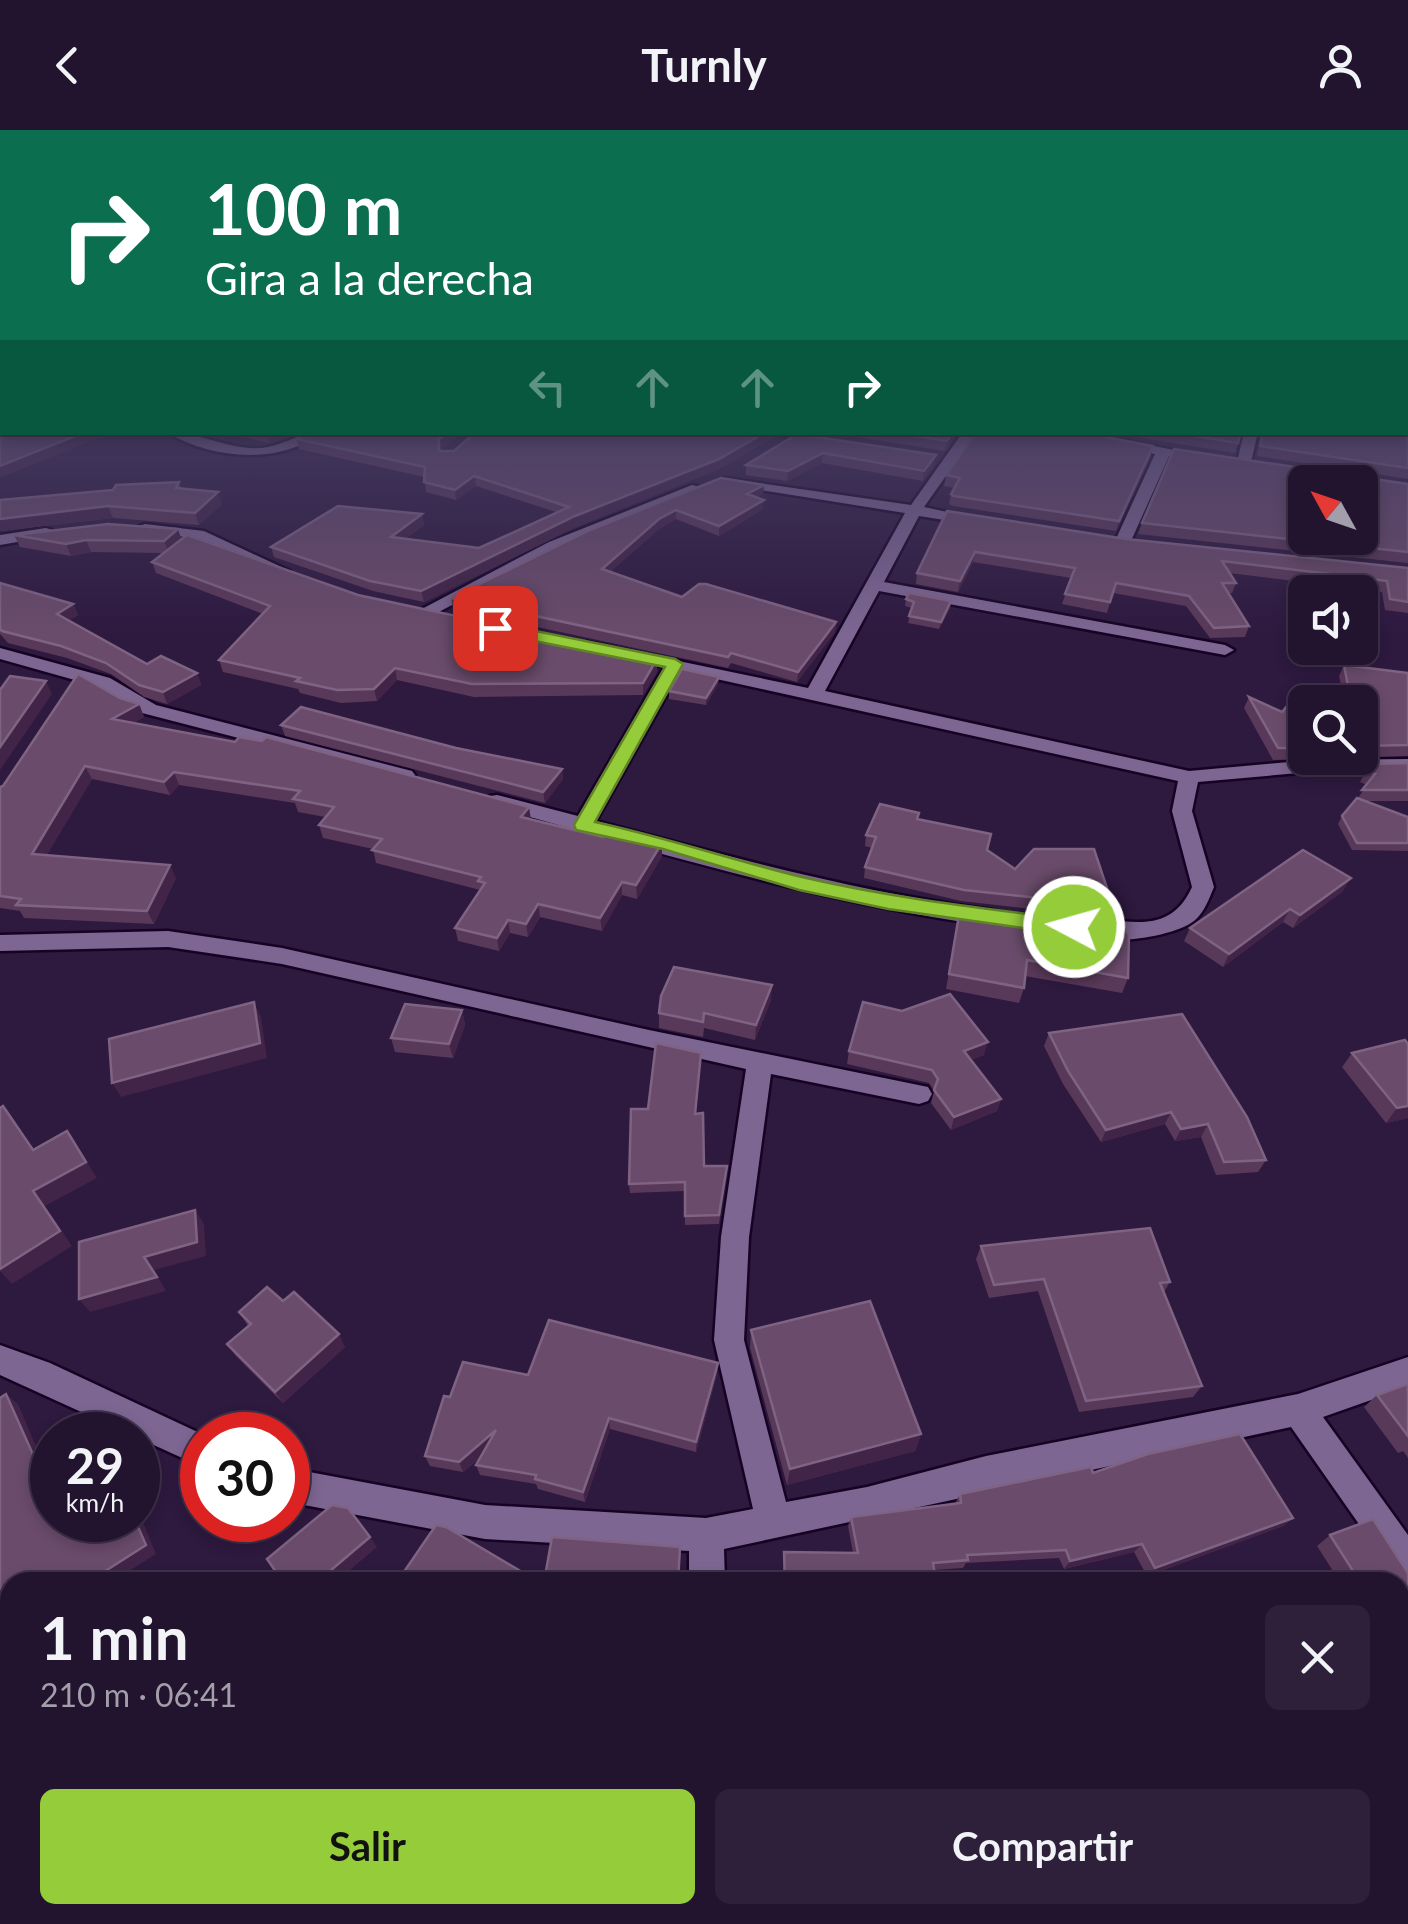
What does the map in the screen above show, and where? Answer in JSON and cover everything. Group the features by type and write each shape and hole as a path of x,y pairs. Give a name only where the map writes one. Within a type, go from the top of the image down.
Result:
{"street":[{"path":"427,611 555,545 740,469"},
{"path":"814,694 914,511 946,469"},
{"path":"1123,540 1155,469"},
{"path":"720,479 990,522"},
{"path":"130,528 198,534 301,578"},
{"path":"0,540 66,531"},
{"path":"1104,538 1141,543"},
{"path":"874,586 1225,650"},
{"path":"405,604 461,620"},
{"path":"565,641 1189,777 1310,766 1408,765"},
{"path":"0,653 74,681 104,682 149,709 421,779"},
{"path":"583,825 675,664"},
{"path":"1062,926 1131,932 1161,927 1188,914 1203,887 1182,811 1189,777"},
{"path":"475,794 799,883 917,908 1008,920"},
{"path":"0,943 168,939 282,956 919,1094"},
{"path":"760,1062 735,1237 729,1340 774,1523"},
{"path":"0,1360 39,1374 180,1441"},
{"path":"310,1489 485,1522 706,1536 986,1473 1298,1410 1408,1372"},
{"path":"1298,1410 1408,1564"},
{"path":"706,1536 707,1572"}],"building":[{"path":"425,469 694,469 575,516 421,591 370,581 271,547 338,506 422,514 391,537 479,548 569,507 474,476 455,490 424,482"},
{"path":"950,469 1143,469 1119,521 954,496 951,494 960,478 946,475"},
{"path":"1165,469 1288,469 1288,539 1142,523"},
{"path":"721,478 764,485 747,494 764,500 719,526 676,510 659,519 602,569 682,597 699,584 706,584 836,622 798,672 731,653 728,657 451,598 590,530"},
{"path":"1378,480 1408,484 1408,552 1378,549"},
{"path":"179,482 176,488 218,492 195,513 108,506 0,519 0,500 113,490 116,485"},
{"path":"947,511 1126,539 1408,568 1408,602 1390,599 1387,581 1378,580 1378,575 1338,575 1222,561 1236,583 1222,583 1249,626 1214,628 1189,596 1116,583 1110,602 1065,594 1075,568 975,552 960,581 917,573"},
{"path":"108,524 178,529 164,541 86,540 66,544 14,535"},
{"path":"187,535 358,595 657,659 643,683 472,684 395,668 374,689 337,690 296,681 300,678 219,660 270,606 152,562"},
{"path":"0,583 73,604 57,614 147,664 161,656 197,673 163,692 139,685 106,663 61,646 2,631"},
{"path":"909,593 951,601 941,622 909,616 914,602 906,599"},
{"path":"1344,665 1408,673 1408,745 1378,746 1378,685 1348,685"},
{"path":"682,669 719,677 706,698 669,691"},
{"path":"78,674 120,698 139,704 112,719 235,742 239,737 262,741 266,737 529,807 521,817 603,837 608,828 662,843 636,885 622,882 600,918 538,904 526,924 508,920 497,938 455,928 485,883 478,881 481,877 372,850 382,839 319,825 334,807 293,799 300,791 174,772 164,782 85,766 32,854 170,865 147,911 16,905 21,899 0,896 0,787"},
{"path":"10,676 46,681 0,747 0,690"},
{"path":"1249,697 1282,712 1288,705 1288,748 1278,748"},
{"path":"301,707 456,748 562,769 543,792 281,725"},
{"path":"1408,763 1408,790 1362,790 1378,775 1378,764"},
{"path":"1357,798 1408,817 1408,843 1357,843 1342,816"},
{"path":"880,804 919,813 917,819 991,834 987,850 1015,869 1034,849 1094,849 1113,906 964,890 865,867 876,837 866,835"},
{"path":"1303,850 1351,878 1300,915 1290,909 1229,954 1190,928"},
{"path":"960,909 1122,927 1129,934 1128,978 1027,960 1024,988 949,974"},
{"path":"674,967 772,985 756,1025 704,1013 703,1022 659,1013 661,996"},
{"path":"950,994 988,1042 964,1051 1001,1099 954,1117 934,1090 938,1079 932,1070 849,1051 863,1002 902,1011"},
{"path":"254,1002 260,1043 112,1083 109,1039"},
{"path":"405,1004 462,1010 449,1044 391,1038"},
{"path":"1182,1014 1247,1117 1266,1160 1224,1162 1208,1124 1181,1129 1171,1112 1106,1130 1049,1033"},
{"path":"1405,1040 1408,1106 1397,1108 1352,1053"},
{"path":"656,1043 701,1053 695,1114 703,1113 704,1166 727,1166 719,1215 685,1216 685,1182 629,1184 631,1109 648,1109"},
{"path":"3,1106 33,1150 67,1131 86,1162 33,1191 60,1231 0,1269 0,1108"},
{"path":"195,1210 197,1242 144,1257 157,1277 79,1299 79,1242"},
{"path":"1150,1228 1170,1282 1160,1283 1202,1386 1086,1401 1044,1279 994,1285 981,1246"},
{"path":"267,1287 283,1301 294,1292 339,1334 275,1392 227,1344 251,1324 239,1312"},
{"path":"870,1301 921,1434 790,1469 751,1330"},
{"path":"549,1320 718,1363 696,1442 609,1418 583,1492 535,1479 536,1475 476,1465 496,1430 459,1462 425,1456 444,1396 450,1397 463,1362 528,1375"},
{"path":"1408,1384 1408,1436 1377,1395"},
{"path":"6,1394 30,1448 30,1542 146,1545 104,1572 0,1572 0,1398"},
{"path":"1240,1434 1293,1518 1155,1568 1142,1544 1070,1561 1066,1550 967,1555 968,1560 933,1563 934,1572 785,1572 784,1552 858,1553 851,1517 961,1503 960,1494 1091,1467 1093,1473 1148,1454"},
{"path":"332,1505 348,1508 370,1537 329,1572 276,1572 267,1559 287,1542 310,1542 310,1523"},
{"path":"1373,1519 1407,1572 1354,1572 1330,1535"},
{"path":"436,1525 446,1527 522,1572 404,1572"},
{"path":"552,1537 680,1547 679,1572 546,1572"}],"route":[{"path":"495,628 675,664 583,825 666,844 799,883 888,902 1074,927"}]}
